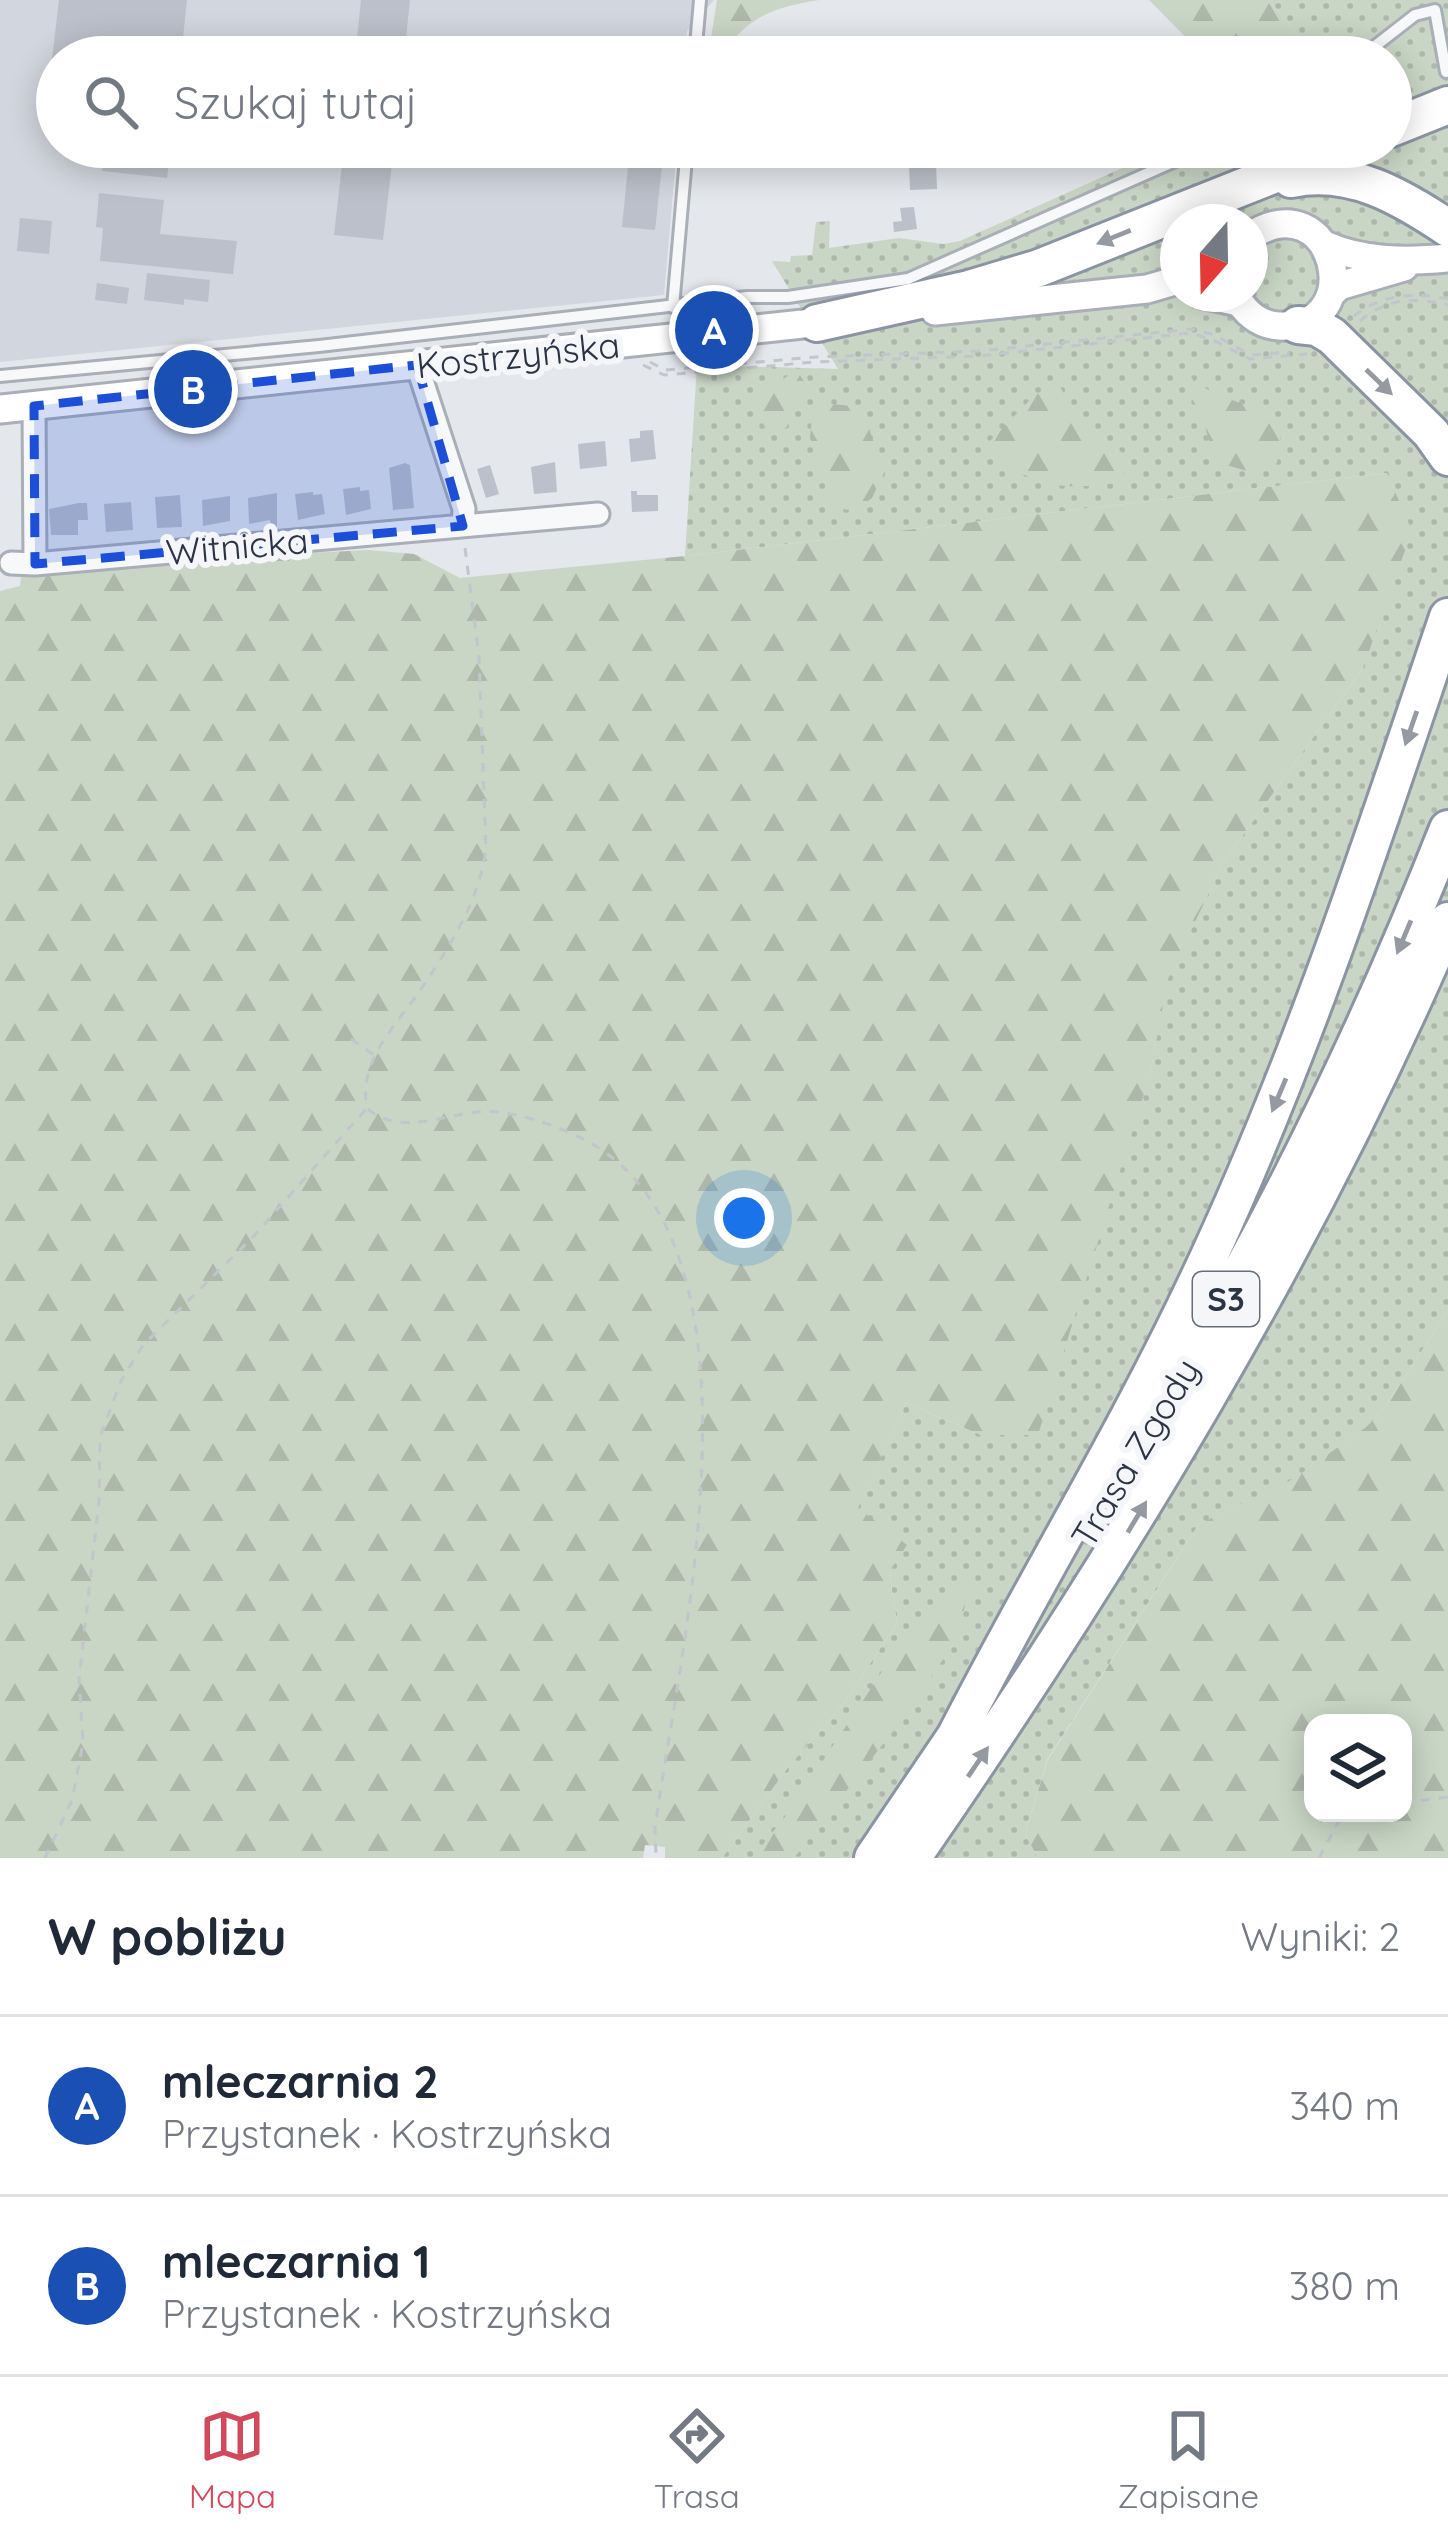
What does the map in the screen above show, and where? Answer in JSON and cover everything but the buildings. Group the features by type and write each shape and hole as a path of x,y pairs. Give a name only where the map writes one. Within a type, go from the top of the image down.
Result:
{"highway":[{"path":"1412,113 1447,88"},
{"path":"817,323 1039,268 1288,168"},
{"path":"1223,193 1306,176 1334,176 1383,189 1442,249"},
{"path":"1322,334 1432,433 1448,458"},
{"path":"953,1741 1137,1404 1254,1156 1338,944 1448,617"},
{"name":"Trasa Zgody","path":"873,1858 1129,1466 1235,1283 1364,1028 1448,829"},
{"name":"Trasa Zgody","path":"912,1858 1123,1540 1306,1223 1448,921"},
{"path":"1306,1223 1376,1115 1448,976"}],"main road":[{"path":"1268,227 1290,224 1347,255 1442,249"},
{"path":"1325,245 1335,277 1331,294"},
{"path":"1246,312 1271,326 1322,334 1318,313 1339,286 1442,249"},
{"name":"Kostrzyńska","path":"0,409 1160,285"},
{"path":"1147,289 1160,290"}],"street":[{"path":"417,365 464,509 463,526"},
{"path":"34,406 34,564"},
{"name":"Witnicka","path":"10,562 34,564 598,514"}],"lane":[{"path":"696,36 700,0"},
{"path":"1389,36 1415,16 1435,10 1447,88"},
{"path":"673,307 685,168"},
{"path":"0,376 747,297 788,297 908,278 1159,168"}],"path":[{"path":"633,357 665,370 816,357 979,351 1191,329 1259,355 1313,347 1322,334 1381,301 1405,295 1448,302"},
{"path":"463,526 480,677 483,877 454,938 376,1056 364,1082 367,1108 393,1123 498,1112 586,1140 645,1192 672,1243 695,1320 704,1434 700,1510 655,1828 656,1858"},
{"path":"350,1040 376,1056"},
{"path":"45,1858 72,1800 83,1743 79,1679 99,1502 100,1438 121,1382 143,1345 253,1237 367,1108"},
{"path":"1412,1802 1448,1797"},
{"path":"1319,1858 1338,1822"}],"highlighted area":[{"path":"417,365 463,526 35,564 34,406"}],"shaded area":[{"path":"0,0 714,0 687,36 36,36 36,168 675,168 664,295 0,362"}],"green space":[{"path":"717,0 819,0 762,16 738,36 711,36"},
{"path":"1149,0 1269,0 1298,36 1184,36"},
{"path":"1269,0 1448,0 1448,1311 1382,1411 1366,1427 1295,1479 1199,1524 1047,1760 1025,1834 1038,1858 722,1858 789,1766 844,1703 897,1623 889,1572 857,1509 906,1403 981,1435 1150,1074 1167,979 1223,863 1363,668 1387,473 685,556 697,365 838,369 772,261 790,262 791,256 812,255 816,222 830,221 829,248 899,238 943,244 960,241 1122,168 1412,168 1412,36 1298,36"},
{"path":"789,375 800,375 807,386 786,428 769,431 741,398"},
{"path":"1189,376 1211,391 1277,419 1281,435 1277,463 1251,472 1226,465 1210,445 1202,414 1180,381"},
{"path":"1057,379 1070,408 1126,456 1124,482 1057,485 995,460 990,441"},
{"path":"831,404 853,406 866,419 884,473 872,498 854,511 834,507 810,438 812,416"},
{"path":"1387,473 1412,531 1363,668 1223,863 1168,979 1150,1074 1038,1435 981,1435 906,1403 858,1508 907,1545 889,1572 897,1623 844,1703 789,1766 722,1858 665,1858 665,1847 645,1845 643,1858 0,1858 0,591 20,586 22,567 369,550 414,554 460,578"},
{"path":"1448,1311 1448,1858 1038,1858 1025,1834 1047,1761 1199,1524 1295,1478 1382,1411"},
{"path":"973,1577 955,1642 897,1726 794,1858 752,1858 789,1812 909,1631"}],"place":[{"name":"mleczarnia 2","path":"714,330"},
{"name":"mleczarnia 1","path":"193,389"}]}
